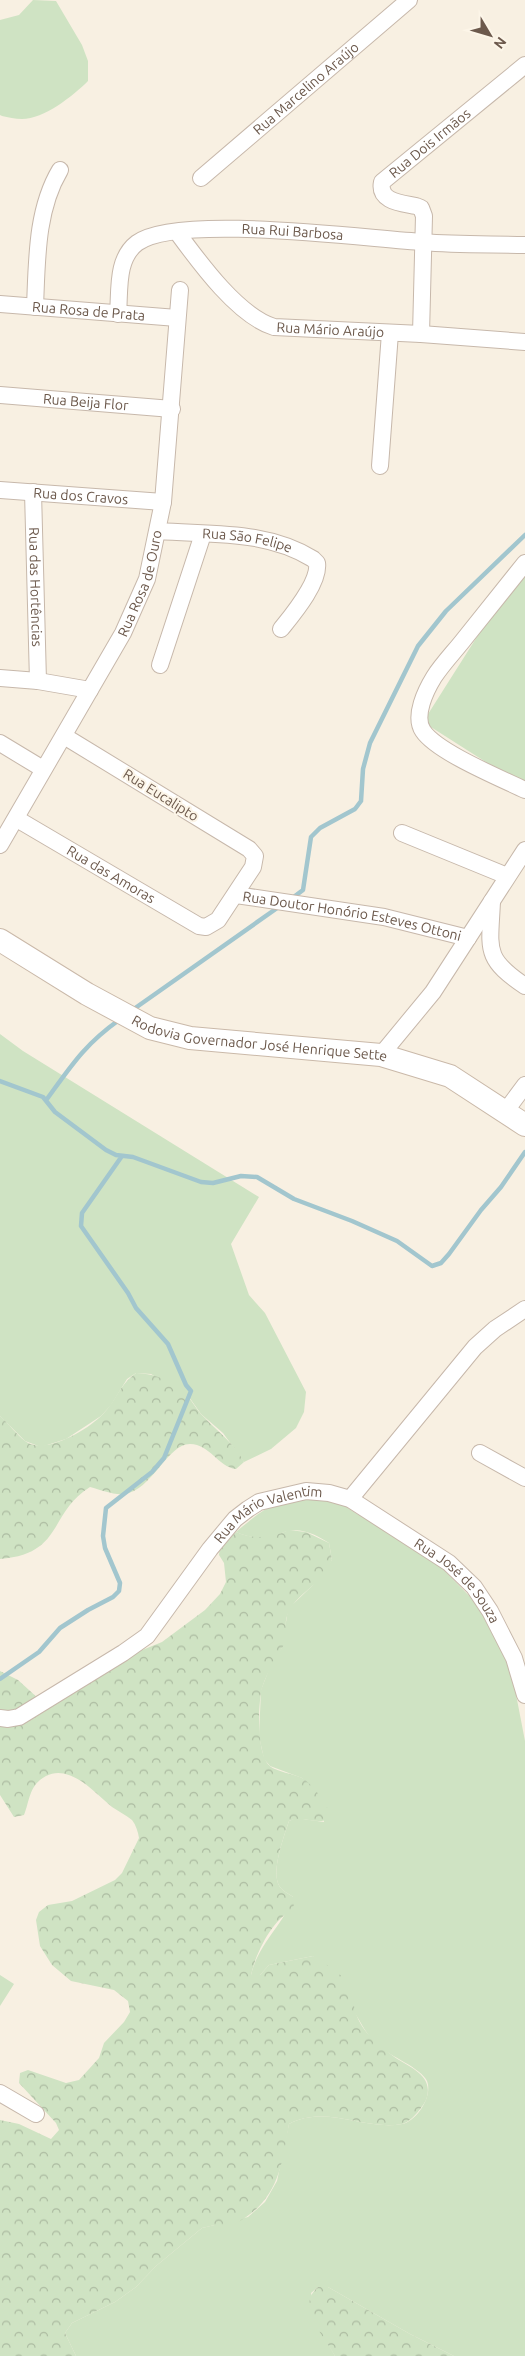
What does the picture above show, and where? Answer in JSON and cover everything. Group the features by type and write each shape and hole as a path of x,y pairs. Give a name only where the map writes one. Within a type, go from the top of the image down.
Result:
{"main road":[{"name":"Rodovia Governador José Henrique Sette","path":"0,940 87,994 162,1032 190,1038 381,1055 450,1076 525,1125"}],"street":[{"name":"Rua Marcelino Araújo","path":"201,178 409,0"},
{"name":"Rua Dois Irmãos","path":"421,334 425,243 424,216 421,208 386,198 382,193 382,182 525,65"},
{"path":"34,307 42,216 49,189 60,170"},
{"name":"Rua Rui Barbosa","path":"118,314 120,276 127,253 145,238 177,232 230,228 425,243 525,245"},
{"name":"Rua Mário Araújo","path":"177,232 222,286 249,314 263,324 274,327 421,334 525,342"},
{"name":"Rua Rosa de Ouro","path":"0,846 123,633 147,579 159,531 163,502 172,409 180,290"},
{"name":"Rua Rosa de Prata","path":"0,304 177,318"},
{"path":"380,466 390,333"},
{"name":"Rua Beija Flor","path":"0,395 172,409"},
{"name":"Rua dos Cravos","path":"0,490 163,502"},
{"name":"Rua das Hortências","path":"33,492 38,681"},
{"path":"159,531 203,534"},
{"name":"Rua São Felipe","path":"160,665 203,534 250,536 303,552 317,563 317,574 281,629"},
{"path":"525,563 434,677 423,702 420,716 421,727 424,733 436,743 454,755 525,790"},
{"path":"0,678 38,681 90,690"},
{"name":"Rua Eucalipto","path":"64,736 249,849 255,856 253,867 236,895"},
{"path":"0,743 43,769"},
{"name":"Rua das Amoras","path":"17,819 193,923 206,927 218,920 236,895"},
{"path":"402,833 507,876"},
{"path":"381,1055 433,992 525,850"},
{"name":"Rua Doutor Honório Esteves Ottoni","path":"236,895 384,917 468,938"},
{"path":"492,901 493,956 498,966 525,986"},
{"path":"505,1112 525,1085"},
{"name":"Rua Mário Valentim","path":"0,1718 19,1717 123,1653 147,1636 210,1549 235,1520 248,1509 274,1498 306,1491 329,1493 350,1499 475,1347 495,1329 525,1308"},
{"path":"480,1453 525,1478"},
{"name":"Rua José de Souza","path":"350,1499 449,1563 474,1587 490,1611 514,1658 525,1695"},
{"path":"0,2093 36,2114"}],"green space":[{"path":"33,0 56,1 82,45 88,61 88,81 66,100 49,111 31,118 22,119 2,116 0,115 0,20 19,15"},
{"path":"525,561 525,787 423,722"},
{"path":"0,1034 23,1051 259,1197 231,1244 249,1295 265,1313 306,1392 304,1412 296,1428 271,1449 244,1462 223,1433 201,1414 189,1397 151,1374 136,1373 127,1379 111,1405 101,1416 66,1439 41,1447 25,1441 0,1416"},
{"path":"136,1373 159,1377 179,1388 201,1414 231,1444 244,1462 236,1469 224,1464 209,1451 197,1445 182,1446 174,1451 143,1485 134,1491 116,1494 90,1487 77,1497 67,1509 46,1541 21,1556 0,1559 0,1416 25,1441 33,1445 54,1443 77,1434 96,1420 107,1409 126,1382"},
{"path":"319,1498 336,1500 357,1514 387,1526 428,1554 489,1616 508,1653 525,1741 525,2356 454,2356 410,2334 328,2287 318,2287 311,2293 326,2340 335,2356 76,2356 65,2333 72,2323 115,2302 136,2287 156,2266 202,2228 248,2217 265,2202 277,2181 289,2124 303,2119 331,2117 374,2124 402,2124 408,2122 418,2113 428,2094 427,2081 419,2071 383,2050 371,2039 346,2000 313,1956 269,1965 260,1975 251,1975 265,1943 283,1917 293,1897 280,1887 276,1873 289,1821 296,1818 324,1822 321,1799 302,1778 270,1766 264,1759 259,1736 261,1690 273,1659 282,1648 288,1609 312,1586 332,1560 329,1543 305,1532 294,1530 259,1538 236,1532 257,1515 274,1505 292,1500"},
{"path":"289,1530 306,1532 329,1543 332,1560 322,1577 294,1603 290,1610 286,1627 288,1637 270,1668 262,1688 259,1730 263,1753 271,1767 305,1780 318,1794 331,1815 329,1819 324,1821 294,1819 289,1821 276,1873 280,1887 293,1897 294,1909 272,1928 261,1947 251,1975 260,1975 269,1965 313,1956 329,1966 344,1978 350,1988 356,2014 367,2033 393,2056 424,2078 428,2091 426,2100 412,2118 402,2124 374,2124 331,2117 317,2117 289,2124 279,2173 266,2198 256,2209 226,2228 215,2225 202,2228 156,2266 136,2287 115,2302 72,2323 65,2333 76,2356 0,2356 0,2120 19,2124 51,2139 59,2130 56,2123 19,2083 20,2073 28,2070 66,2083 79,2080 99,2058 104,2043 124,2022 130,2012 128,2001 114,1990 71,1981 52,1965 40,1946 36,1920 39,1912 48,1905 72,1901 115,1880 122,1873 139,1838 132,1820 112,1807 82,1782 64,1774 55,1773 40,1780 33,1788 24,1815 14,1817 0,1795 0,1671 18,1680 40,1700 125,1657 162,1642 205,1610 220,1594 226,1582 224,1563 219,1555 220,1547 236,1532 243,1535 263,1537"},
{"path":"0,1975 14,1984 0,2006"},
{"path":"318,2287 328,2287 410,2334 454,2356 335,2356 310,2312 309,2303"}],"waterway":[{"path":"291,899 303,890 311,837 320,828 355,809 361,801 363,769 370,743 418,646 446,611 525,535"},
{"path":"131,1011 280,906"},
{"path":"47,1099 87,1047 119,1020"},
{"path":"0,1081 43,1097 55,1112 106,1150 116,1155 133,1157 201,1182 213,1183 241,1176 257,1177 294,1199 352,1221 397,1241 432,1266 441,1263 449,1254 481,1210 501,1187 525,1152"},
{"path":"0,1679 39,1652 60,1628 113,1597 119,1591 120,1583 105,1548 103,1536 106,1508 152,1472 164,1458 191,1391 186,1385 168,1344 136,1308 128,1293 81,1226 82,1213 122,1156"}]}
